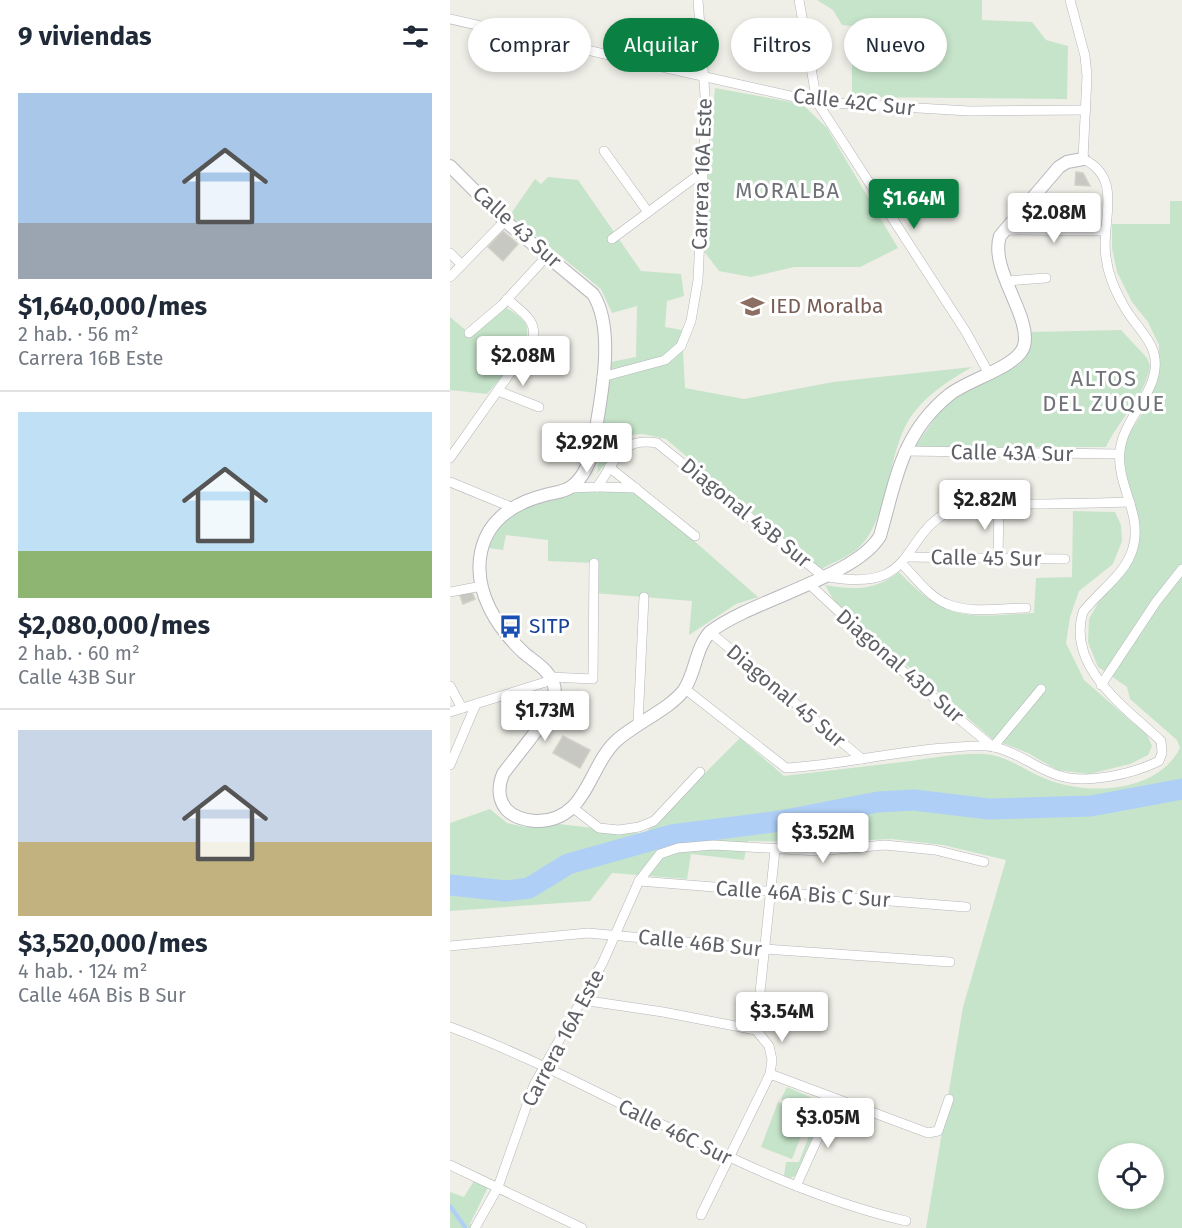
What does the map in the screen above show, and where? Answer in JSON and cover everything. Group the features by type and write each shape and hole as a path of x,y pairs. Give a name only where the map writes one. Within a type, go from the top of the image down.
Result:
{"street":[{"name":"Carrera 16A Este","path":"602,377 665,360 681,346 691,321 698,280 701,173 706,109 698,0"},
{"path":"799,0 817,102 966,332 988,372"},
{"path":"1070,0 1085,56 1086,110 1083,159"},
{"name":"Calle 42C Sur","path":"450,18 817,102 927,110 1086,110"},
{"path":"604,151 648,212"},
{"path":"636,488 570,488 529,499 511,507 492,527 484,542 480,560 482,586 492,614 500,626 551,679 555,695 550,709 501,779 501,799 513,815 527,820 542,821 556,817 572,807 590,786 612,745 638,723 666,705 684,688 702,642 710,632 850,563 875,545 880,536 904,451 920,425 937,405 964,384 1012,361 1023,347 1024,332 998,251 998,242 1004,230 1059,167 1067,162 1083,159 1097,167 1107,186 1108,205 1104,231 1105,256 1110,278 1124,307 1151,345 1155,358 1150,387 1125,430 1119,454 1120,479 1130,502 1135,524 1133,551 1126,564 1088,606 1080,620 1082,645 1101,685 1161,741 1162,753 1159,761 1133,771 1103,778 1057,775 1011,752 993,747 922,750 828,766 786,768 684,688"},
{"name":"Calle 43 Sur","path":"450,166 505,221 586,287 597,300 604,323 606,345 602,377"},
{"path":"612,239 701,173"},
{"path":"450,277 505,221"},
{"path":"1004,230 1104,231"},
{"path":"450,253 462,265"},
{"path":"469,333 507,299 547,256"},
{"path":"1007,281 1046,278"},
{"path":"450,458 528,350 535,335 532,322 507,299"},
{"path":"570,488 585,471 591,457 602,377"},
{"path":"498,391 539,407"},
{"name":"Diagonal 43B Sur","path":"597,487 609,467 627,447 645,441 657,443 823,576"},
{"name":"Calle 43A Sur","path":"904,451 1119,454"},
{"path":"609,467 695,536"},
{"path":"450,482 511,507"},
{"path":"1026,608 975,609 947,604 936,597 904,560 919,539 944,515 963,505 1130,502"},
{"path":"998,558 999,503"},
{"name":"Calle 45 Sur","path":"823,576 852,582 878,579 904,560 1065,559"},
{"path":"450,712 551,679 593,679 594,563"},
{"path":"1101,685 1156,602 1182,569"},
{"name":"Diagonal 43D Sur","path":"808,583 917,684 993,747"},
{"path":"450,592 482,586"},
{"path":"638,723 644,597"},
{"name":"Diagonal 45 Sur","path":"710,632 862,759"},
{"path":"450,686 462,708"},
{"path":"993,747 1041,689"},
{"path":"450,765 476,704"},
{"path":"572,807 599,828 619,830 654,822 700,772"},
{"name":"Carrera 16A Este","path":"475,1228 498,1187 529,1096 617,934 639,881 660,854 678,848 713,845 775,850"},
{"path":"756,1030 775,850 818,851 902,846 934,850 984,862"},
{"name":"Calle 46A Bis C Sur","path":"639,881 966,907"},
{"name":"Calle 46B Sur","path":"450,946 558,934 617,934 765,949 950,962"},
{"path":"582,1000 663,1012 756,1030 766,1040 771,1053 770,1074 701,1215"},
{"name":"Calle 46C Sur","path":"450,1027 543,1068 730,1159 848,1207 906,1221"},
{"path":"770,1074 928,1133 938,1131 949,1099"},
{"path":"796,1186 835,1100"},
{"path":"450,1165 582,1228"}],"green space":[{"path":"817,0 982,0 982,20 1032,22 1046,40 1068,46 1067,99 852,97 852,72 947,72 947,18 844,18 844,25 833,10"},
{"path":"715,88 802,104 827,128 898,248 860,267 794,267 751,277 719,271 700,246"},
{"path":"548,177 578,180 641,271 681,274 684,296 667,301 665,327 682,330 685,388 744,399 833,382 972,367 928,398 907,423 900,438 875,524 867,539 856,550 820,570 666,439 643,434 628,435 597,474 611,362 636,357 637,306 612,313 601,289 510,215 535,179 541,184"},
{"path":"1170,201 1182,201 1182,1228 926,1228 963,1007 1006,860 943,845 892,839 823,842 748,841 744,860 691,854 687,879 612,873 590,901 450,911 450,823 490,809 507,823 525,827 559,824 644,834 740,738 784,776 956,755 983,754 1000,757 1046,779 1082,788 1101,789 1139,782 1155,774 1169,763 1180,748 1177,740 1130,699 1127,687 1098,667 1088,642 1089,619 1098,603 1128,570 1138,545 1137,522 1122,467 1125,440 1147,406 1159,374 1159,345 1148,322 1132,302 1117,272 1112,248 1112,224 1170,224"},
{"path":"502,305 520,317 527,327 527,336 517,358 487,394 450,390 450,317 469,333"},
{"path":"1121,330 1147,358 1150,366 1143,387 1106,447 915,447 942,408 954,397 1020,364 1026,356 1030,332"},
{"path":"586,489 635,489 758,597 736,604 689,635 692,601 594,593 594,563 548,561 548,540 506,535 503,550 489,548 506,521 517,513 542,502"},
{"path":"1073,511 1115,512 1121,525 1122,541 1113,564 1079,591 1070,617 1066,643 1084,680 1147,735 1152,746 1148,755 1130,764 1089,774 1057,770 1028,753 992,739 836,604 825,585 864,588 881,583 899,572 931,600 960,613 992,615 1034,613 1036,578 1072,577"},
{"path":"787,1087 824,1103 826,1107 795,1176 790,1178 784,1176 786,1162 799,1162 817,1115 813,1110 781,1099"},
{"path":"778,1102 810,1114 792,1159 761,1147"},
{"path":"474,1181 488,1187 470,1224 476,1228 450,1228 450,1192 464,1197"}],"building":[{"path":"1076,172 1083,173 1090,186 1075,185"},
{"path":"503,231 518,244 503,261 488,247"},
{"path":"472,592 475,599 463,604 459,593"},
{"path":"563,736 590,750 580,768 553,753"}],"waterway":[{"path":"450,885 506,891 529,888 568,864 671,835 780,821 878,802 914,800 989,809 1091,806 1182,789"},
{"path":"450,1206 465,1227"}],"place":[{"name":"IED Moralba","path":"752,306"},
{"name":"SITP","path":"511,626"}],"district":[{"name":"MORALBA","path":"788,190"},
{"name":"ALTOS DEL ZUQUE","path":"1104,390"}]}
